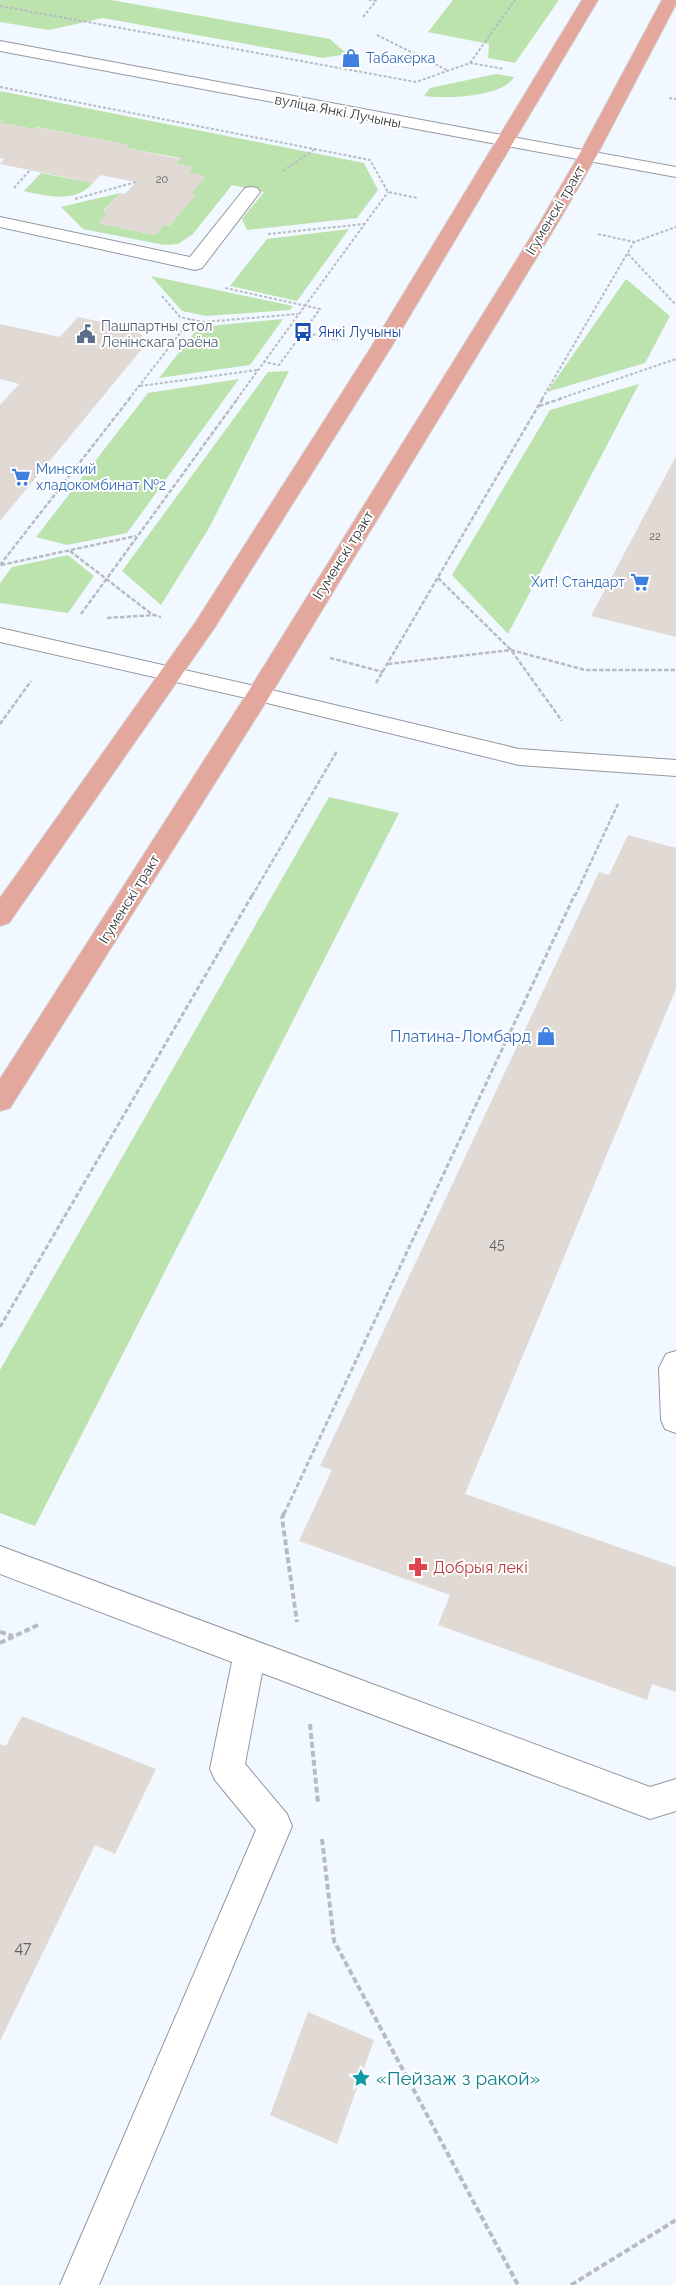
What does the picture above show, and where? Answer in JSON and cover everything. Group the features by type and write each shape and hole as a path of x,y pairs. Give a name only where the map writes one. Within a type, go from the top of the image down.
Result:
{"main road":[{"path":"0,917 204,627 354,390 507,141 543,75 590,0"},
{"name":"Ігуменскі тракт","path":"0,1102 260,694 588,155 670,0"}],"street":[{"name":"вуліца Янкі Лучыны","path":"0,46 378,118 676,172"},
{"path":"0,222 195,264 251,192"},
{"path":"0,635 171,673 518,757 676,768"},
{"path":"676,1363 674,1368 676,1420"},
{"path":"0,1560 650,1804 676,1795"},
{"path":"79,2285 275,1826 227,1769 250,1653"}],"path":[{"path":"363,16 376,1 369,0"},
{"path":"470,63 515,0"},
{"path":"0,6 416,82 470,63 504,69"},
{"path":"377,35 448,70"},
{"path":"0,87 370,160 388,192 418,198"},
{"path":"669,98 676,99"},
{"path":"13,189 30,170"},
{"path":"72,200 136,182"},
{"path":"0,724 388,192"},
{"path":"214,240 364,224"},
{"path":"598,234 634,242 676,227"},
{"path":"0,1327 634,242"},
{"path":"628,254 676,305"},
{"path":"264,362 279,365 320,309 305,306"},
{"path":"180,317 203,322 298,314"},
{"path":"0,565 191,319"},
{"path":"538,407 676,359"},
{"path":"139,386 258,370"},
{"path":"0,565 137,536"},
{"path":"70,551 154,615"},
{"path":"438,578 511,650 591,761"},
{"path":"388,664 511,650 585,670 676,670"},
{"path":"319,1812 304,1673 282,1518 636,765"},
{"path":"0,1632 14,1637"},
{"path":"322,1832 334,1941 518,2285"},
{"path":"571,2285 676,2220"}],"green space":[{"path":"0,0 111,0 330,39 347,54 323,58 103,18 49,30 0,22"},
{"path":"453,0 559,0 515,63 488,58 489,44 428,32"},
{"path":"496,74 514,77 508,84 486,93 458,97 424,96 430,88"},
{"path":"0,91 364,163 378,190 357,218 247,230 242,219 264,192 232,185 193,234 178,244 164,245 83,229 61,207 120,193 103,211 108,213 99,223 155,235 164,224 169,226 195,195 191,194 188,172 192,167 176,164 180,158 126,148 128,145 37,127 34,129 0,123"},
{"path":"41,173 93,183 86,190 69,196 51,196 24,191"},
{"path":"349,229 297,301 230,286 267,239"},
{"path":"151,276 293,306 290,310 206,316 182,311"},
{"path":"626,279 670,316 645,363 547,392"},
{"path":"283,319 250,365 159,378 199,327"},
{"path":"289,371 209,528 161,605 122,571 268,372"},
{"path":"239,379 127,533 67,545 36,537 148,393"},
{"path":"639,384 508,634 452,575 550,410"},
{"path":"68,555 94,576 68,613 0,603 0,583 12,567"},
{"path":"329,797 399,813 35,1526 0,1513 0,1370"}],"building":[{"path":"0,123 34,129 36,127 128,145 126,148 181,159 176,164 193,167 188,172 206,176 191,194 196,195 169,226 164,224 155,235 99,223 108,213 103,212 120,193 125,194 136,182 100,175 93,183 0,164 4,159 0,158"},
{"path":"78,317 138,330 147,343 0,521 0,405 19,384 0,379 0,324 60,337"},
{"path":"676,456 676,637 591,616"},
{"path":"628,835 676,848 676,989 465,1494 676,1567 676,1692 652,1684 647,1700 438,1625 450,1595 299,1541 332,1470 320,1466 599,872 609,875"},
{"path":"22,1716 156,1769 115,1854 95,1845 0,2041 0,1744 6,1746"},
{"path":"308,2012 374,2040 337,2144 270,2115"}],"place":[{"name":"Табакерка","path":"351,58"},
{"name":"Янкі Лучыны","path":"303,332"},
{"name":"Пашпартны стол Ленінскага раёна","path":"86,334"},
{"name":"Минский хладокомбинат №2","path":"21,477"},
{"name":"Хит! Стандарт","path":"640,582"},
{"name":"Платина-Ломбард","path":"546,1036"},
{"name":"Добрыя лекі","path":"418,1567"},
{"name":"«Пейзаж з ракой»","path":"361,2078"}]}
